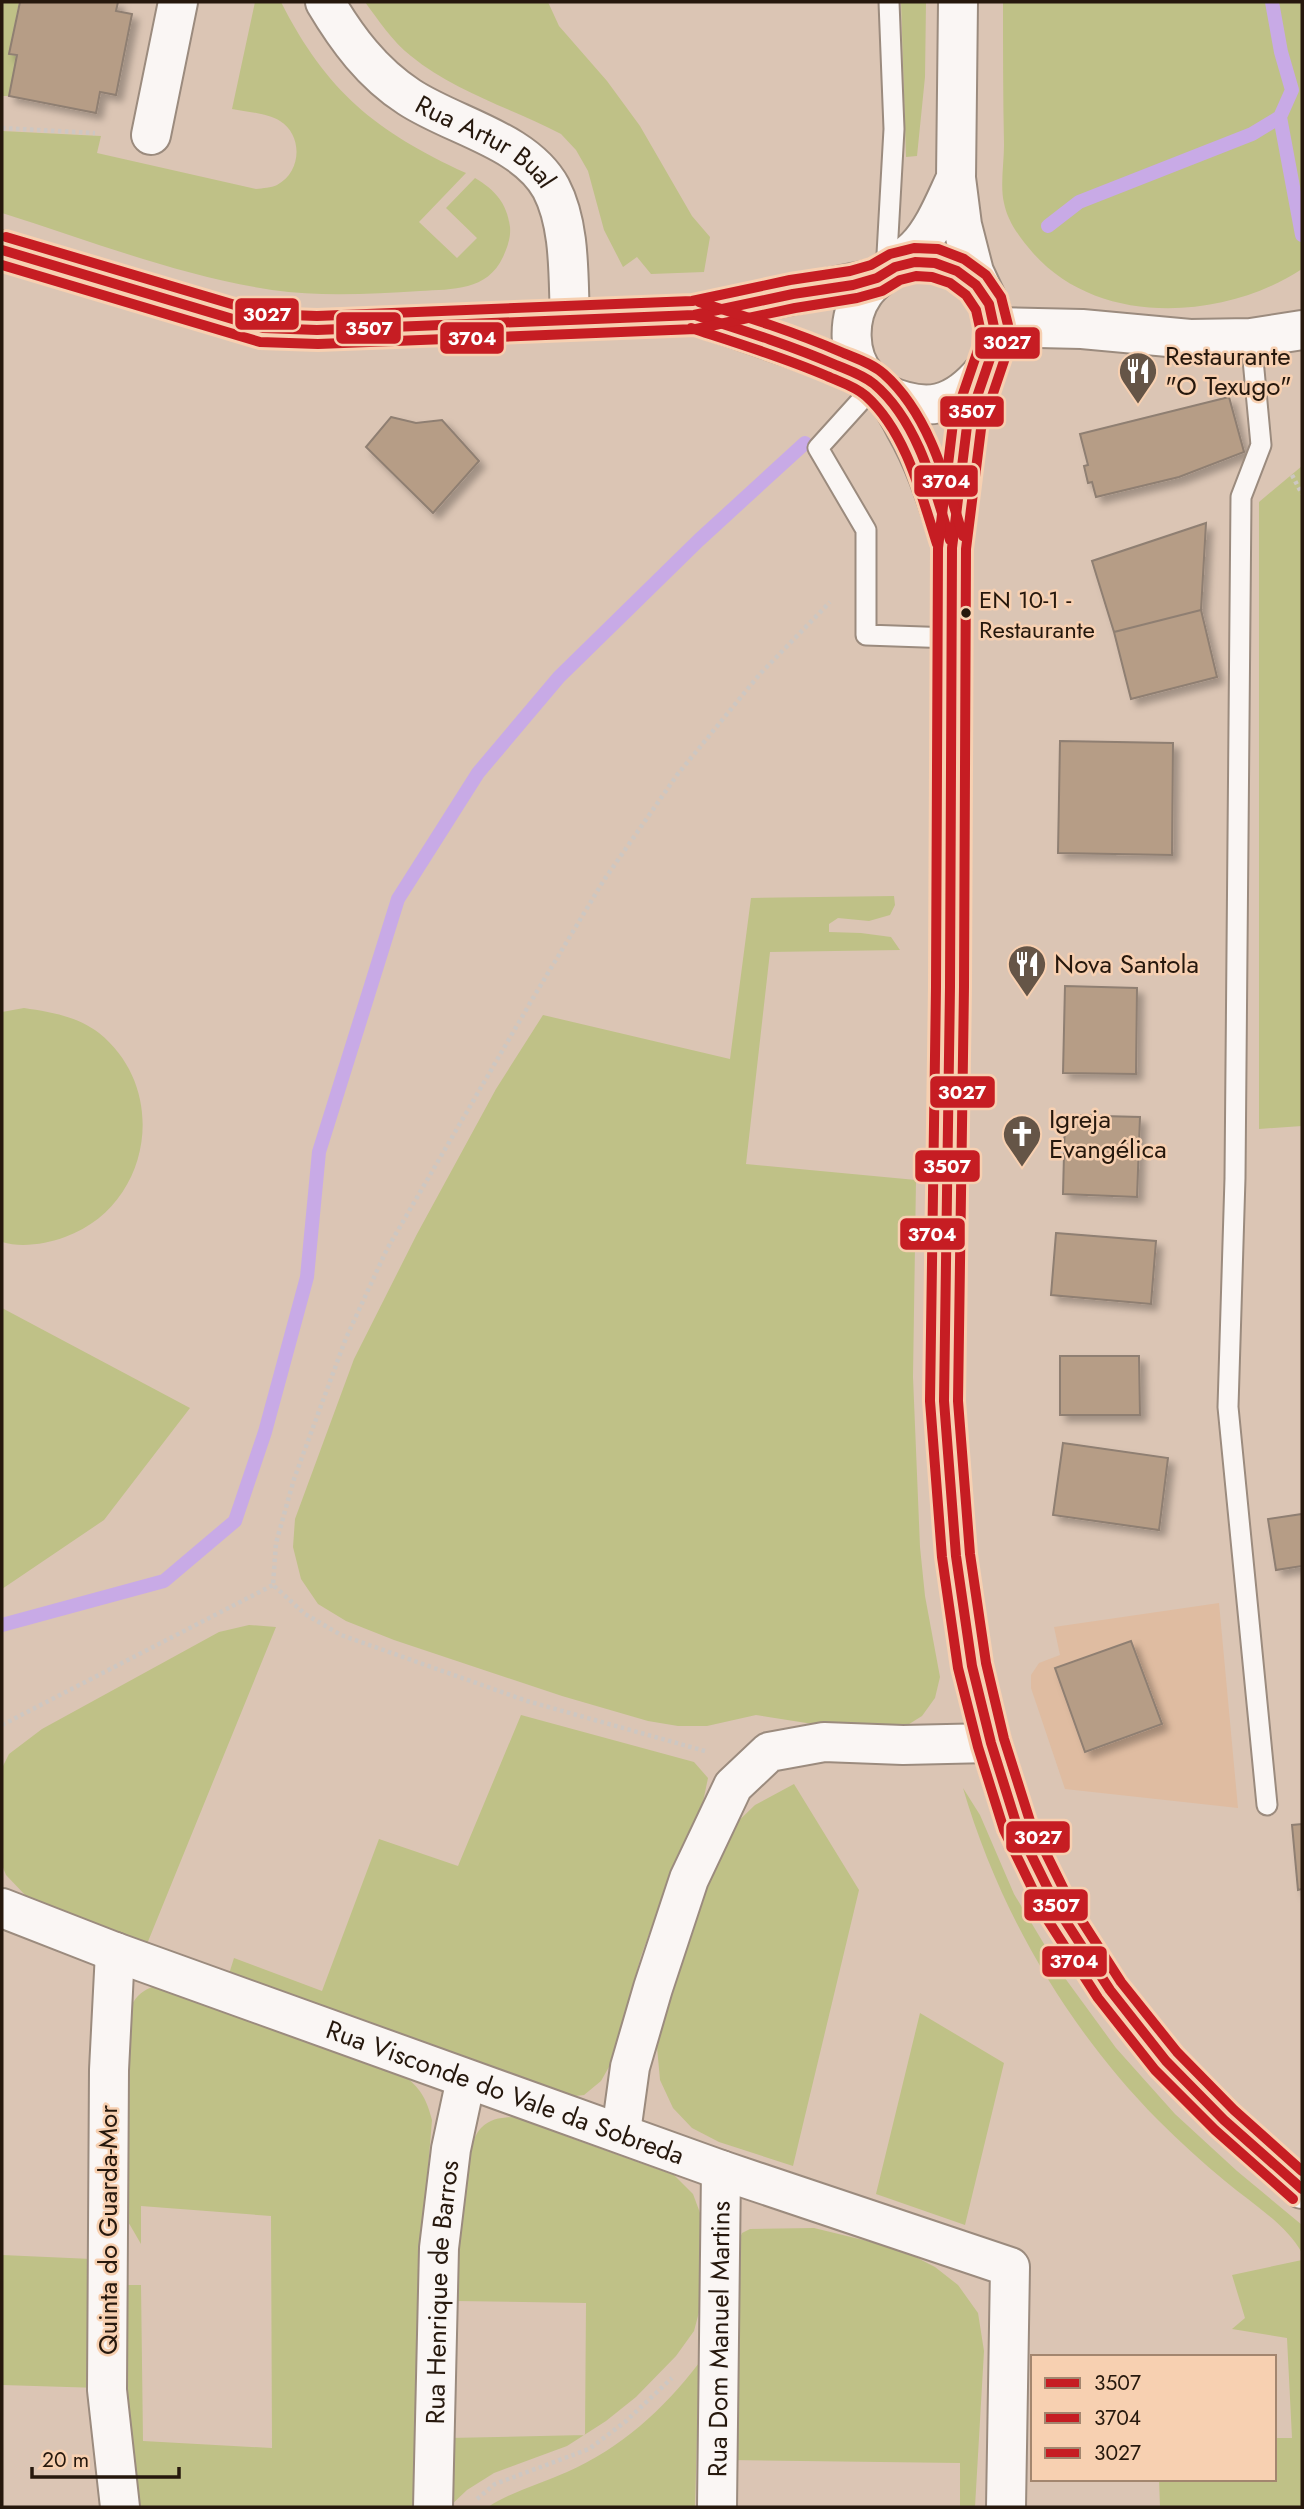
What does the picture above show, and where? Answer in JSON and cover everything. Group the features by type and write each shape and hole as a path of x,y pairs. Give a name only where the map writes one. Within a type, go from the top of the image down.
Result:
{"street":[{"path":"151,135 178,2"},
{"name":"Rua Artur Bual","path":"325,2 357,51 408,97 514,151 537,167 551,189 560,214 568,274 570,320"},
{"path":"958,2 956,178 962,225 974,272 991,316 993,350 967,426 952,548 944,1401 956,1556 972,1666 991,1742 1017,1826 1059,1911 1110,1990 1166,2061 1224,2120 1302,2189"},
{"path":"952,548 929,474 906,429 856,358 851,335 854,312 864,294 919,246 940,212 956,178"},
{"path":"2,250 263,328 317,330 694,315 886,273 915,262 935,263 957,271 976,285 991,316"},
{"path":"694,315 821,358 905,403 928,405 950,400 970,388 984,371"},
{"path":"991,316 1082,329 1190,339 1251,338 1302,330"},
{"path":"621,2132 630,2067 689,1879 733,1786 769,1752 824,1742 903,1745 991,1742"},
{"name":"Rua Visconde do Vale da Sobreda","path":"2,1908 115,1952 621,2132 720,2170 1010,2267 1006,2507"},
{"name":"Quinta do Guarda-Mor","path":"115,1952 109,2070 107,2390 120,2507"},
{"name":"Rua Henrique de Barros","path":"433,2507 439,2248 451,2150 466,2079"},
{"name":"Rua Dom Manuel Martins","path":"716,2507 720,2170"}],"lane":[{"path":"886,273 894,129 889,2"},
{"path":"1251,338 1261,445 1241,497 1235,1178 1228,1407 1267,1805"},
{"path":"875,386 818,448 866,530 866,635 953,638"}],"path":[{"path":"2,128 95,133"},
{"path":"1292,475 1302,493"},
{"path":"273,1585 276,1543 294,1479 346,1338 387,1249 533,998 604,880 677,775 759,675 815,616 867,567"},
{"path":"3,1724 273,1585"},
{"path":"273,1585 305,1614 341,1636 527,1701 708,1751 769,1752"},
{"path":"468,2507 495,2484 589,2449 677,2374"}],"shaded area":[{"path":"1219,1603 1238,1808 1065,1789 1031,1688 1031,1675 1039,1663 1060,1655 1054,1627"}],"green space":[{"path":"2,2 19,2 9,54 17,56 9,96 2,96"},
{"path":"255,2 281,2 316,60 357,106 405,142 466,173 419,222 457,258 477,238 446,208 475,178 499,198 506,211 510,235 503,257 488,276 468,286 445,290 309,294 272,290 170,267 2,213 2,131 101,136 97,153 256,189 275,186 285,179 295,163 296,153 296,144 288,127 269,116 232,109"},
{"path":"365,2 548,2 559,26 607,81 640,126 692,216 710,237 704,272 651,274 637,257 623,267 604,230 588,171 576,150 561,134 465,90 428,69 398,44"},
{"path":"901,2 926,2 925,77 917,156 906,157"},
{"path":"1003,2 1302,2 1302,269 1271,286 1237,299 1200,306 1163,308 1127,304 1092,294 1060,277 1033,253 1012,224 1003,196"},
{"path":"1302,466 1302,1126 1259,1129 1259,502"},
{"path":"894,896 895,905 890,915 869,921 838,918 829,924 829,932 891,937 900,950 770,952 746,1164 916,1180 913,1377 920,1547 925,1596 940,1677 935,1698 922,1716 906,1726 851,1730 756,1715 707,1726 678,1726 648,1721 562,1696 394,1640 346,1621 318,1604 301,1579 293,1547 295,1519 354,1359 417,1234 496,1089 543,1015 730,1059 751,898"},
{"path":"24,1008 72,1019 99,1033 122,1057 136,1085 142,1115 141,1146 132,1175 116,1201 94,1222 65,1237 25,1245 2,1242 2,1012"},
{"path":"2,1308 190,1408 104,1520 2,1589"},
{"path":"249,1625 276,1627 147,1944 27,1897 6,1875 2,1865 2,1768 9,1754 42,1729 219,1632"},
{"path":"521,1715 694,1762 708,1778 703,1802 679,1852 641,1956 614,2058 601,2081 584,2095 566,2097 229,1974 234,1958 322,1991 379,1839 458,1866"},
{"path":"794,1784 859,1890 793,2166 719,2142 692,2128 673,2108 660,2080 657,2047 673,1976 725,1834 755,1805"},
{"path":"963,1788 980,1815 1014,1894 1062,1974 1116,2048 1175,2114 1237,2171 1302,2225 1302,2253 1277,2223 1182,2144 1094,2047 1040,1966 1017,1923 978,1834"},
{"path":"159,1985 406,2077 426,2101 432,2120 423,2229 419,2507 135,2507 119,2290 128,2285 141,2285 143,2441 272,2448 271,2216 141,2206 141,2244 123,2213 129,2009 141,1993"},
{"path":"920,2013 1004,2063 965,2225 876,2194"},
{"path":"511,2117 532,2120 568,2137 674,2175 693,2194 703,2221 703,2297 694,2331 676,2356 636,2397 585,2434 586,2303 456,2301 464,2184 473,2141 481,2128 488,2123"},
{"path":"814,2228 900,2249 935,2267 958,2285 978,2313 984,2351 975,2507 960,2507 960,2463 729,2460 738,2243 742,2233 750,2229"},
{"path":"2,2255 92,2259 100,2388 2,2385"},
{"path":"1302,2260 1302,2507 1160,2507 1159,2481 1276,2481 1276,2438 1292,2438 1287,2338 1232,2329 1245,2318 1232,2275"},
{"path":"699,2363 695,2507 488,2507 586,2463 623,2440 656,2412"},
{"path":"584,2435 567,2446 494,2473 467,2490 449,2507 449,2438"}],"building":[{"path":"20,2 118,2 116,11 132,14 116,95 100,92 96,113 9,96 17,55 9,54"},
{"path":"1229,397 1244,452 1179,477 1096,497 1092,482 1088,483 1084,466 1088,465 1080,434"},
{"path":"391,417 416,423 442,420 479,461 433,513 366,447"},
{"path":"1206,523 1201,610 1114,632 1092,561"},
{"path":"1201,610 1217,677 1131,699 1114,632"},
{"path":"1060,741 1173,743 1172,855 1058,853"},
{"path":"1065,986 1137,988 1136,1074 1063,1073"},
{"path":"1065,1115 1140,1117 1137,1197 1063,1194"},
{"path":"1056,1233 1156,1241 1151,1304 1051,1295"},
{"path":"1060,1356 1139,1356 1140,1415 1060,1415"},
{"path":"1063,1443 1168,1458 1159,1530 1053,1515"},
{"path":"1302,1514 1302,1566 1276,1570 1268,1519"},
{"path":"1131,1641 1162,1724 1085,1752 1055,1668"},
{"path":"1302,1824 1302,1889 1298,1890 1292,1825"}],"waterway":[{"path":"1048,226 1079,202 1252,134 1280,117 1292,90 1281,52 1272,2"},
{"path":"1280,117 1302,235"},
{"path":"2,1625 164,1581 235,1521 265,1432 307,1277 319,1152 398,899 478,773 559,677 699,540 805,443"}],"transit line":[{"name":"3027","path":"6,237 265,314 317,316 692,301 790,280 850,271 871,265 890,254 914,248 938,249 964,259 986,275 1001,297 1008,325 1007,352 981,429 966,549 964,987 958,1401 970,1554 986,1663 1004,1739 1030,1821 1071,1904 1121,1982 1177,2052 1234,2110 1302,2171"},
{"name":"3507","path":"2,250 263,328 317,330 694,315 793,294 853,285 877,278 895,267 915,262 935,263 957,271 976,285 989,304 994,327 993,350 967,426 952,548 950,987 944,1401 956,1556 972,1666 991,1743 1017,1826 1059,1911 1110,1990 1166,2061 1224,2120 1302,2189"},
{"name":"3704","path":"2,265 260,342 318,344 696,329 857,298 882,291 900,280 916,276 932,277 950,283 966,295 976,310 980,328 979,347 953,423 938,548 936,987 930,1401 942,1557 958,1668 978,1747 1004,1830 1047,1919 1098,1998 1155,2070 1215,2130 1293,2199"},
{"name":"3027","path":"699,302 806,338 863,361 884,374 900,390 924,428 942,471 963,536"},
{"name":"3507","path":"695,315 801,351 855,373 874,384 889,399 913,436 931,477 950,540"},
{"name":"3704","path":"691,328 810,369 866,396 892,427 902,445 937,544"}],"place":[{"name":"Restaurante \"O Texugo\"","path":"1138,405"},
{"name":"EN 10-1 - Restaurante","path":"966,613"},
{"name":"Nova Santola","path":"1027,998"},
{"name":"Igreja Evangélica","path":"1022,1168"}]}
